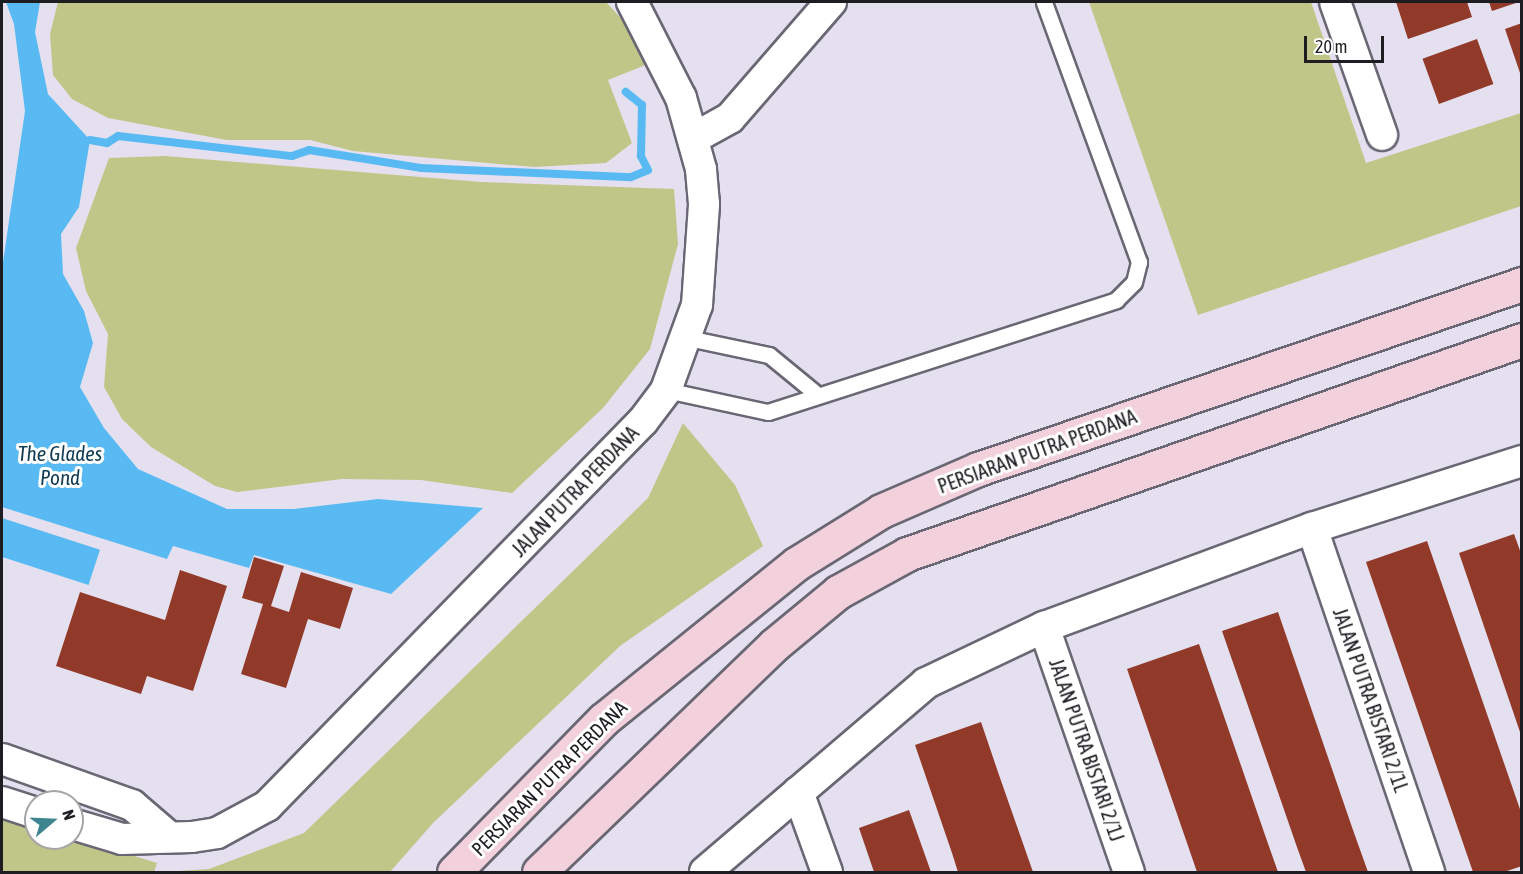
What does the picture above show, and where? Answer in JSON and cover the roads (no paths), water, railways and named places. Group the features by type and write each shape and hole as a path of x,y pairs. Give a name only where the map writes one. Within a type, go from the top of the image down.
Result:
{"main road":[{"name":"PERSIARAN PUTRA PERDANA","path":"454,873 604,719 796,564 882,511 978,469 1521,284"},
{"path":"538,873 774,645 838,591 907,554 1521,340"}],"street":[{"name":"JALAN PUTRA PERDANA","path":"84,828 122,840 217,833 267,806 643,422 666,390 688,338 706,233 694,138 666,58 632,2"},
{"path":"694,138 730,118 831,2"},
{"path":"1335,2 1382,135"},
{"path":"705,873 926,683 1044,627 1312,528 1521,461"},
{"name":"JALAN PUTRA BISTARI 2/1L","path":"1312,528 1429,873"},
{"name":"JALAN PUTRA BISTARI 2/1J","path":"1044,627 1130,873"},
{"path":"2,759 132,805 168,836"},
{"path":"798,792 827,873"},
{"path":"2,802 24,809"}],"lane":[{"path":"666,390 768,411 814,392 1116,300 1134,282 1139,262 1044,2"},
{"path":"688,338 770,355 814,392"}],"water":[{"name":"The Glades Pond","path":"6,2 40,2 35,32 48,94 90,140 79,207 61,234 63,274 84,311 93,343 80,387 104,428 138,469 227,509 294,509 378,499 483,508 391,594 254,555 249,568 173,546 167,559 2,507 2,269 25,111 14,24"},
{"path":"2,518 100,550 89,585 2,557"}],"waterway":[{"path":"90,140 107,143 118,136 292,156 309,150 421,168 631,177 648,170 641,156 642,105 626,92"}]}
